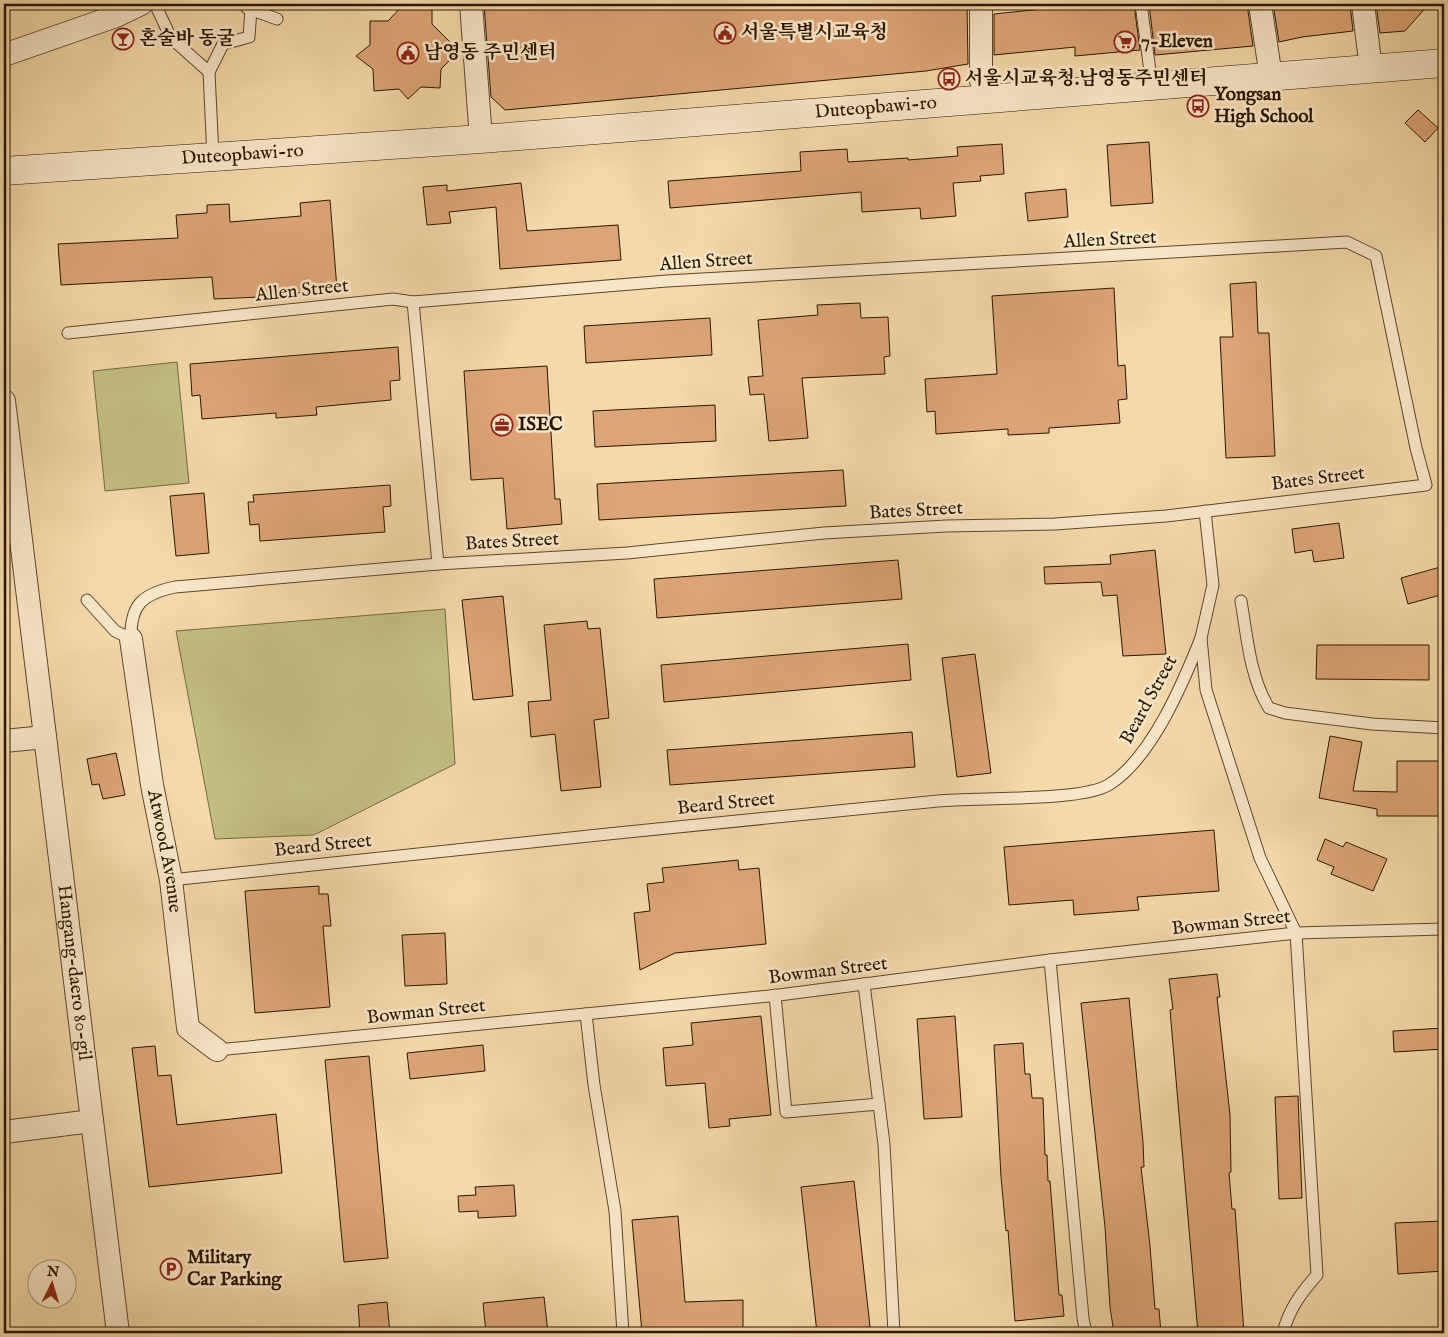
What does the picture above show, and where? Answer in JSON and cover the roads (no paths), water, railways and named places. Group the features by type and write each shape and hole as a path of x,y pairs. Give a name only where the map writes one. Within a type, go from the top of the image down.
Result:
{"main road":[{"name":"Duteopbawi-ro","path":"4,171 481,139 1444,63"}],"street":[{"path":"4,55 113,10 141,4"},
{"path":"471,4 481,139"},
{"path":"982,4 981,81 991,100"},
{"path":"1260,4 1271,77"},
{"path":"1363,4 1371,69"},
{"name":"Hangang-daero 80-gil","path":"4,401 6,435 118,1333"},
{"name":"Atwood Avenue","path":"131,639 152,785 171,880 188,1028 217,1050"},
{"path":"4,741 45,737"},
{"path":"4,1132 92,1121"}],"lane":[{"path":"155,4 171,38 209,72"},
{"path":"1141,4 1152,86"},
{"path":"213,157 209,72 223,44 249,37 247,6 277,19"},
{"name":"Allen Street","path":"68,333 393,299 413,302 667,281 1347,242"},
{"name":"Bates Street","path":"131,639 131,623 134,611 140,601 160,590 438,564 627,553 824,533 946,526 1055,524 1166,516 1395,487 1426,485 1416,448 1376,256 1347,242"},
{"path":"413,302 438,564"},
{"path":"1205,511 1213,585 1200,638 1206,690 1260,858 1296,933 1317,1275 1298,1297 1286,1319 1283,1333"},
{"path":"87,600 115,631 131,639"},
{"path":"1241,601 1258,683 1269,708 1285,713 1372,724 1444,728"},
{"name":"Beard Street","path":"171,880 953,799 1086,793 1109,786 1132,766 1162,721 1181,687 1200,638"},
{"name":"Bowman Street","path":"217,1050 775,995 1050,960 1296,933 1444,929"},
{"path":"1050,960 1082,1308 1086,1333"},
{"path":"864,984 879,1104 888,1204 894,1333"},
{"path":"775,995 786,1112 879,1104"},
{"path":"586,1014 594,1085 614,1211 623,1333"}],"place":[{"name":"서울특별시교육청","path":"725,33"},
{"name":"혼술바 동굴","path":"123,39"},
{"name":"7-Eleven","path":"1125,42"},
{"name":"남영동 주민센터","path":"408,53"},
{"name":"서울시교육청.남영동주민센터","path":"949,79"},
{"name":"Yongsan High School","path":"1198,106"},
{"name":"ISEC","path":"502,425"},
{"name":"Military Car Parking","path":"171,1269"}]}
